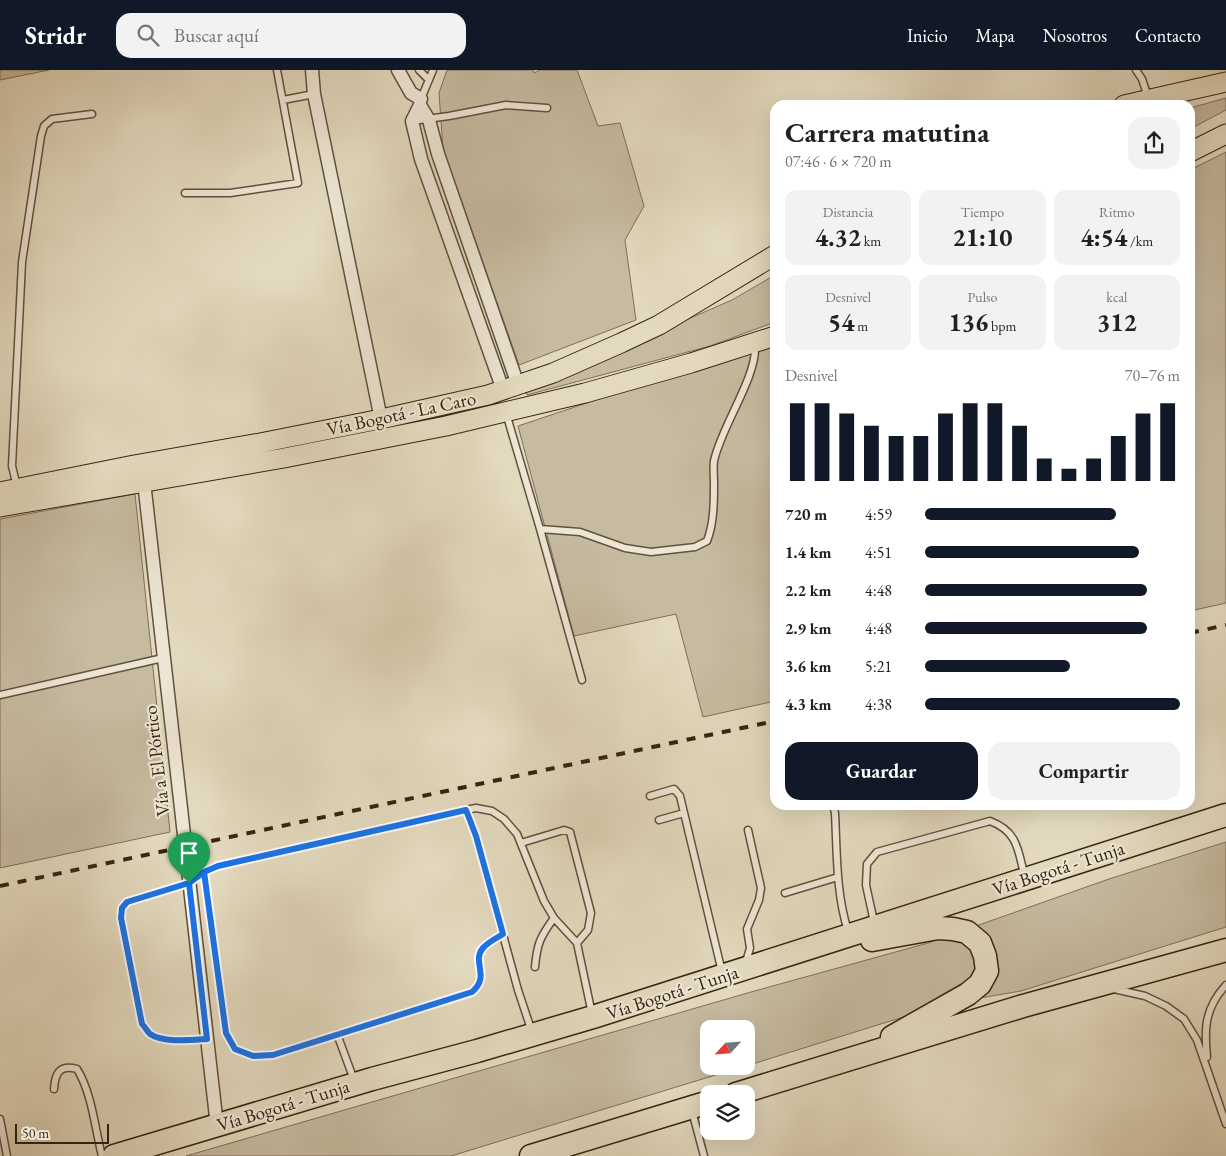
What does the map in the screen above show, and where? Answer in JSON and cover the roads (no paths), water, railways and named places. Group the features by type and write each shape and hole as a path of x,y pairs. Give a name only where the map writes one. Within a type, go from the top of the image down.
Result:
{"highway":[{"name":"Vía Bogotá - Tunja","path":"114,1156 355,1084 593,1017 1226,815"},
{"path":"784,956 938,928 967,932 980,943 985,956 987,971 980,984 968,994 854,1058"},
{"path":"755,1088 1023,1006 1226,950"},
{"path":"531,1156 700,1105"}],"main road":[{"path":"1149,100 1226,82"},
{"path":"1195,150 1226,134"},
{"name":"Vía Bogotá - La Caro","path":"8,490 381,419 441,406 510,387 586,359 659,324 770,258"},
{"name":"Vía Bogotá - La Caro","path":"0,507 386,438 505,413 691,363 770,338"}],"street":[{"path":"312,70 314,94 381,419"},
{"path":"398,70 411,93 421,99"},
{"path":"420,105 429,120 510,387 421,160 412,120 420,105"},
{"name":"Vía a El Pórtico","path":"144,482 217,1126"}],"lane":[{"path":"185,193 230,193 298,183 277,70"},
{"path":"419,70 428,80"},
{"path":"421,99 433,70"},
{"path":"1136,70 1142,79 1149,100"},
{"path":"283,100 314,94"},
{"path":"429,120 506,105 547,108"},
{"path":"8,490 12,466 22,262 41,136 44,126 52,119 92,114"},
{"path":"540,529 580,532 625,548 651,552 695,547 707,541 711,530 714,462 749,376 756,354 755,342"},
{"path":"505,413 582,680"},
{"path":"0,695 163,658"},
{"path":"650,796 674,789 680,796 723,975"},
{"path":"207,1039 186,1041 157,1037 148,1033 142,1024 121,918 122,908 127,902 189,883 204,872 227,864 476,808 492,811 504,819 517,834 544,902 554,918 577,943 593,1017"},
{"path":"466,810 476,836 533,1035"},
{"path":"834,810 838,877 844,917 849,934"},
{"path":"660,820 684,812"},
{"path":"876,926 866,885 867,864 877,852 990,820 1002,825 1015,841 1025,878"},
{"path":"521,843 564,830 570,832 591,913 588,930 577,943"},
{"path":"744,968 750,948 747,929 759,900 761,888 748,830"},
{"path":"204,872 226,1033 235,1049 253,1056 273,1055 472,992 479,986 481,980 479,954 484,947 503,934"},
{"path":"784,893 838,877"},
{"path":"535,967 536,948 543,932 554,918"},
{"path":"1207,1066 1205,1038 1208,1013 1215,999 1226,985"},
{"path":"1094,987 1121,990 1145,996 1176,1012 1192,1030 1207,1066 1226,1124"},
{"path":"337,1034 355,1084"},
{"path":"54,1089 55,1077 61,1070 69,1067 77,1069 82,1076 87,1092 102,1156"},
{"path":"0,1119 8,1156"},
{"path":"703,1140 704,1156"}],"railway":[{"path":"1195,632 1226,625"},
{"path":"0,886 770,722"}]}
